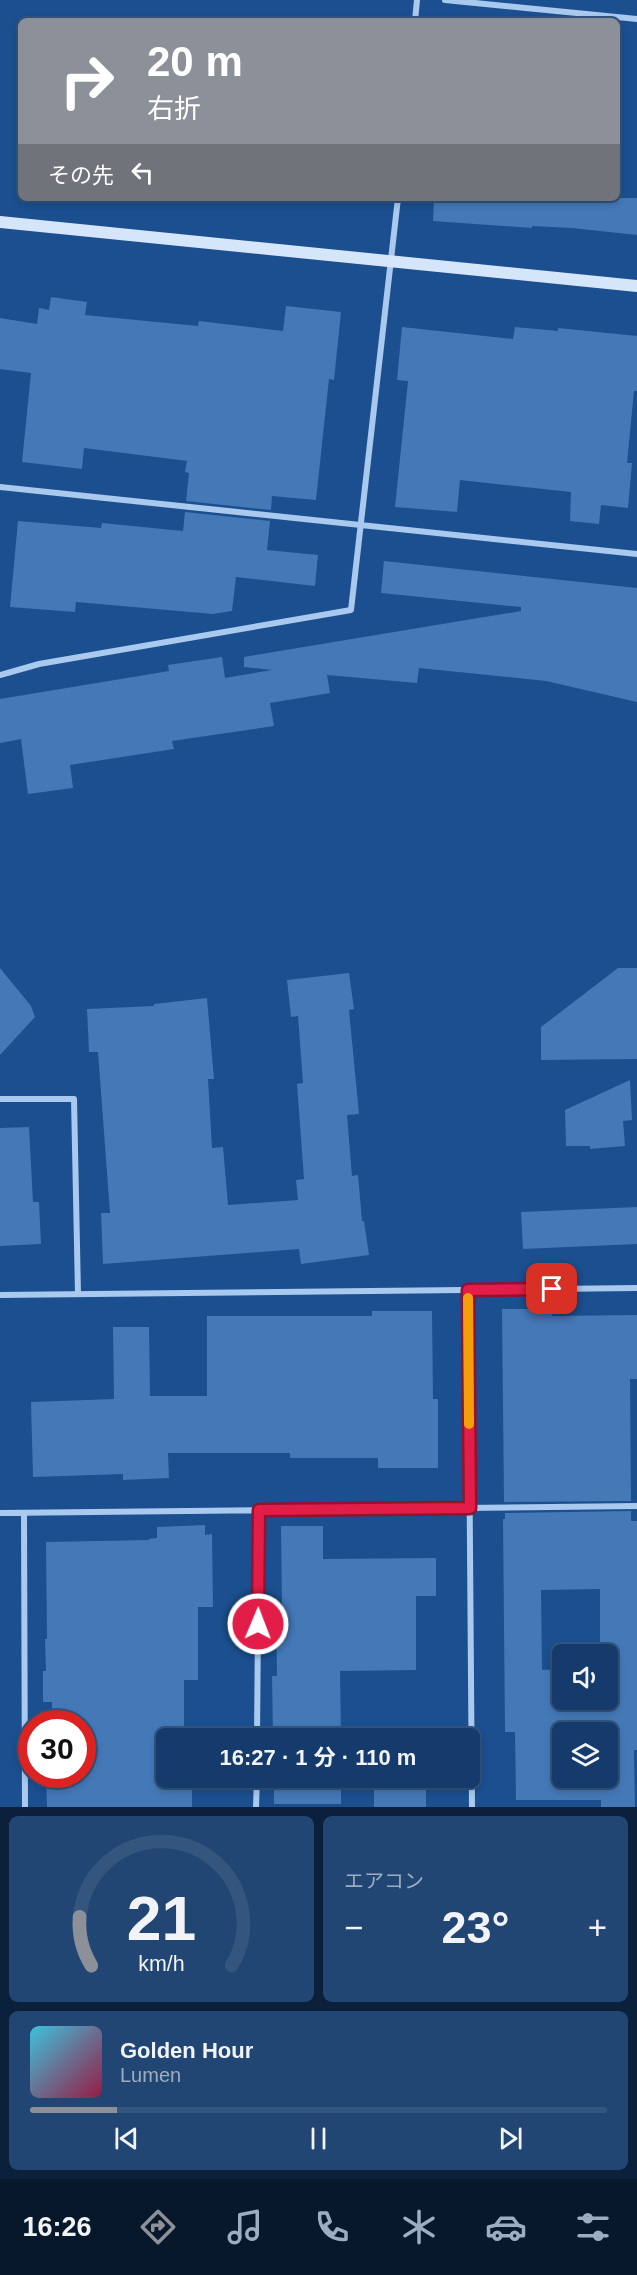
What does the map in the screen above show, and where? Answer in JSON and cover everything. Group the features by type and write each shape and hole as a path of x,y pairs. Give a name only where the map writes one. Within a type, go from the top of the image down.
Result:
{"street":[{"path":"415,18 417,0"},
{"path":"445,0 637,19"},
{"path":"0,675 39,664 351,610 398,201"},
{"path":"0,222 637,286"},
{"path":"0,487 637,554"},
{"path":"0,1098 74,1099 78,1294"},
{"path":"0,1295 637,1288"},
{"path":"468,1290 472,1807"},
{"path":"0,1513 637,1506"},
{"path":"257,1728 259,1510"},
{"path":"24,1513 25,1807"},
{"path":"256,1807 257,1788"}],"building":[{"path":"620,198 637,198 637,235 572,228 532,226 532,228 433,221 434,201 620,201"},
{"path":"51,297 87,302 85,315 198,326 199,321 283,331 286,306 341,312 334,380 329,379 316,500 272,496 271,510 186,501 189,473 185,472 187,461 84,448 82,469 22,462 31,373 0,369 0,318 37,324 39,308 49,310"},
{"path":"402,327 513,339 515,327 558,331 558,328 637,336 637,391 634,391 627,463 632,463 628,508 601,505 599,524 570,521 571,492 460,480 457,512 395,507 408,381 397,380"},
{"path":"185,512 270,521 267,550 318,555 315,586 236,577 232,611 213,614 76,602 75,612 10,607 18,521 101,528 102,523 183,531"},
{"path":"384,561 637,588 637,702 546,681 419,668 417,683 327,675 330,693 270,703 274,726 172,741 174,749 70,765 73,788 28,794 21,739 0,743 0,699 169,671 168,665 222,657 225,678 272,670 244,667 244,657 521,611 521,607 381,593"},
{"path":"0,968 31,1006 35,1017 0,1055"},
{"path":"618,968 637,968 637,1059 541,1060 541,1027"},
{"path":"349,973 354,1009 349,1010 359,1114 347,1115 352,1176 358,1175 362,1221 364,1221 369,1255 301,1264 299,1249 103,1264 101,1213 110,1213 98,1052 89,1052 87,1009 154,1006 154,1004 207,998 214,1079 208,1079 212,1148 223,1147 228,1205 298,1200 296,1180 304,1179 297,1084 303,1083 298,1016 291,1017 287,980"},
{"path":"630,1080 632,1120 623,1121 625,1146 590,1149 590,1146 566,1146 565,1110"},
{"path":"29,1127 33,1202 39,1202 41,1244 0,1246 0,1128"},
{"path":"637,1207 637,1244 523,1249 521,1212"},
{"path":"502,1309 551,1309 552,1316 637,1315 637,1379 630,1379 631,1501 504,1502"},
{"path":"372,1311 432,1311 433,1399 438,1399 438,1468 378,1468 378,1458 290,1458 290,1453 168,1453 169,1478 123,1480 123,1474 33,1477 31,1402 114,1399 113,1327 149,1327 150,1396 207,1396 207,1316 372,1316"},
{"path":"631,1511 631,1521 637,1521 635,1807 601,1807 601,1800 516,1800 515,1732 505,1732 503,1519 505,1519 505,1513"},
{"path":"205,1525 205,1535 212,1534 213,1607 198,1607 198,1680 184,1680 184,1728 156,1728 156,1788 192,1788 192,1807 47,1807 46,1788 96,1788 96,1710 52,1710 52,1702 43,1702 43,1671 46,1671 45,1639 47,1639 46,1542 149,1540 157,1538 157,1527"},
{"path":"281,1526 323,1526 323,1559 436,1558 436,1596 416,1596 416,1670 340,1671 341,1728 273,1728 272,1676 277,1676 276,1609 282,1609"},
{"path":"274,1788 341,1788 341,1804 274,1804"},
{"path":"374,1788 426,1788 426,1807 374,1807"}],"slow traffic":[{"path":"468,1298 469,1424"}],"route":[{"path":"258,1624 259,1510 470,1508 468,1290 552,1289"}]}
